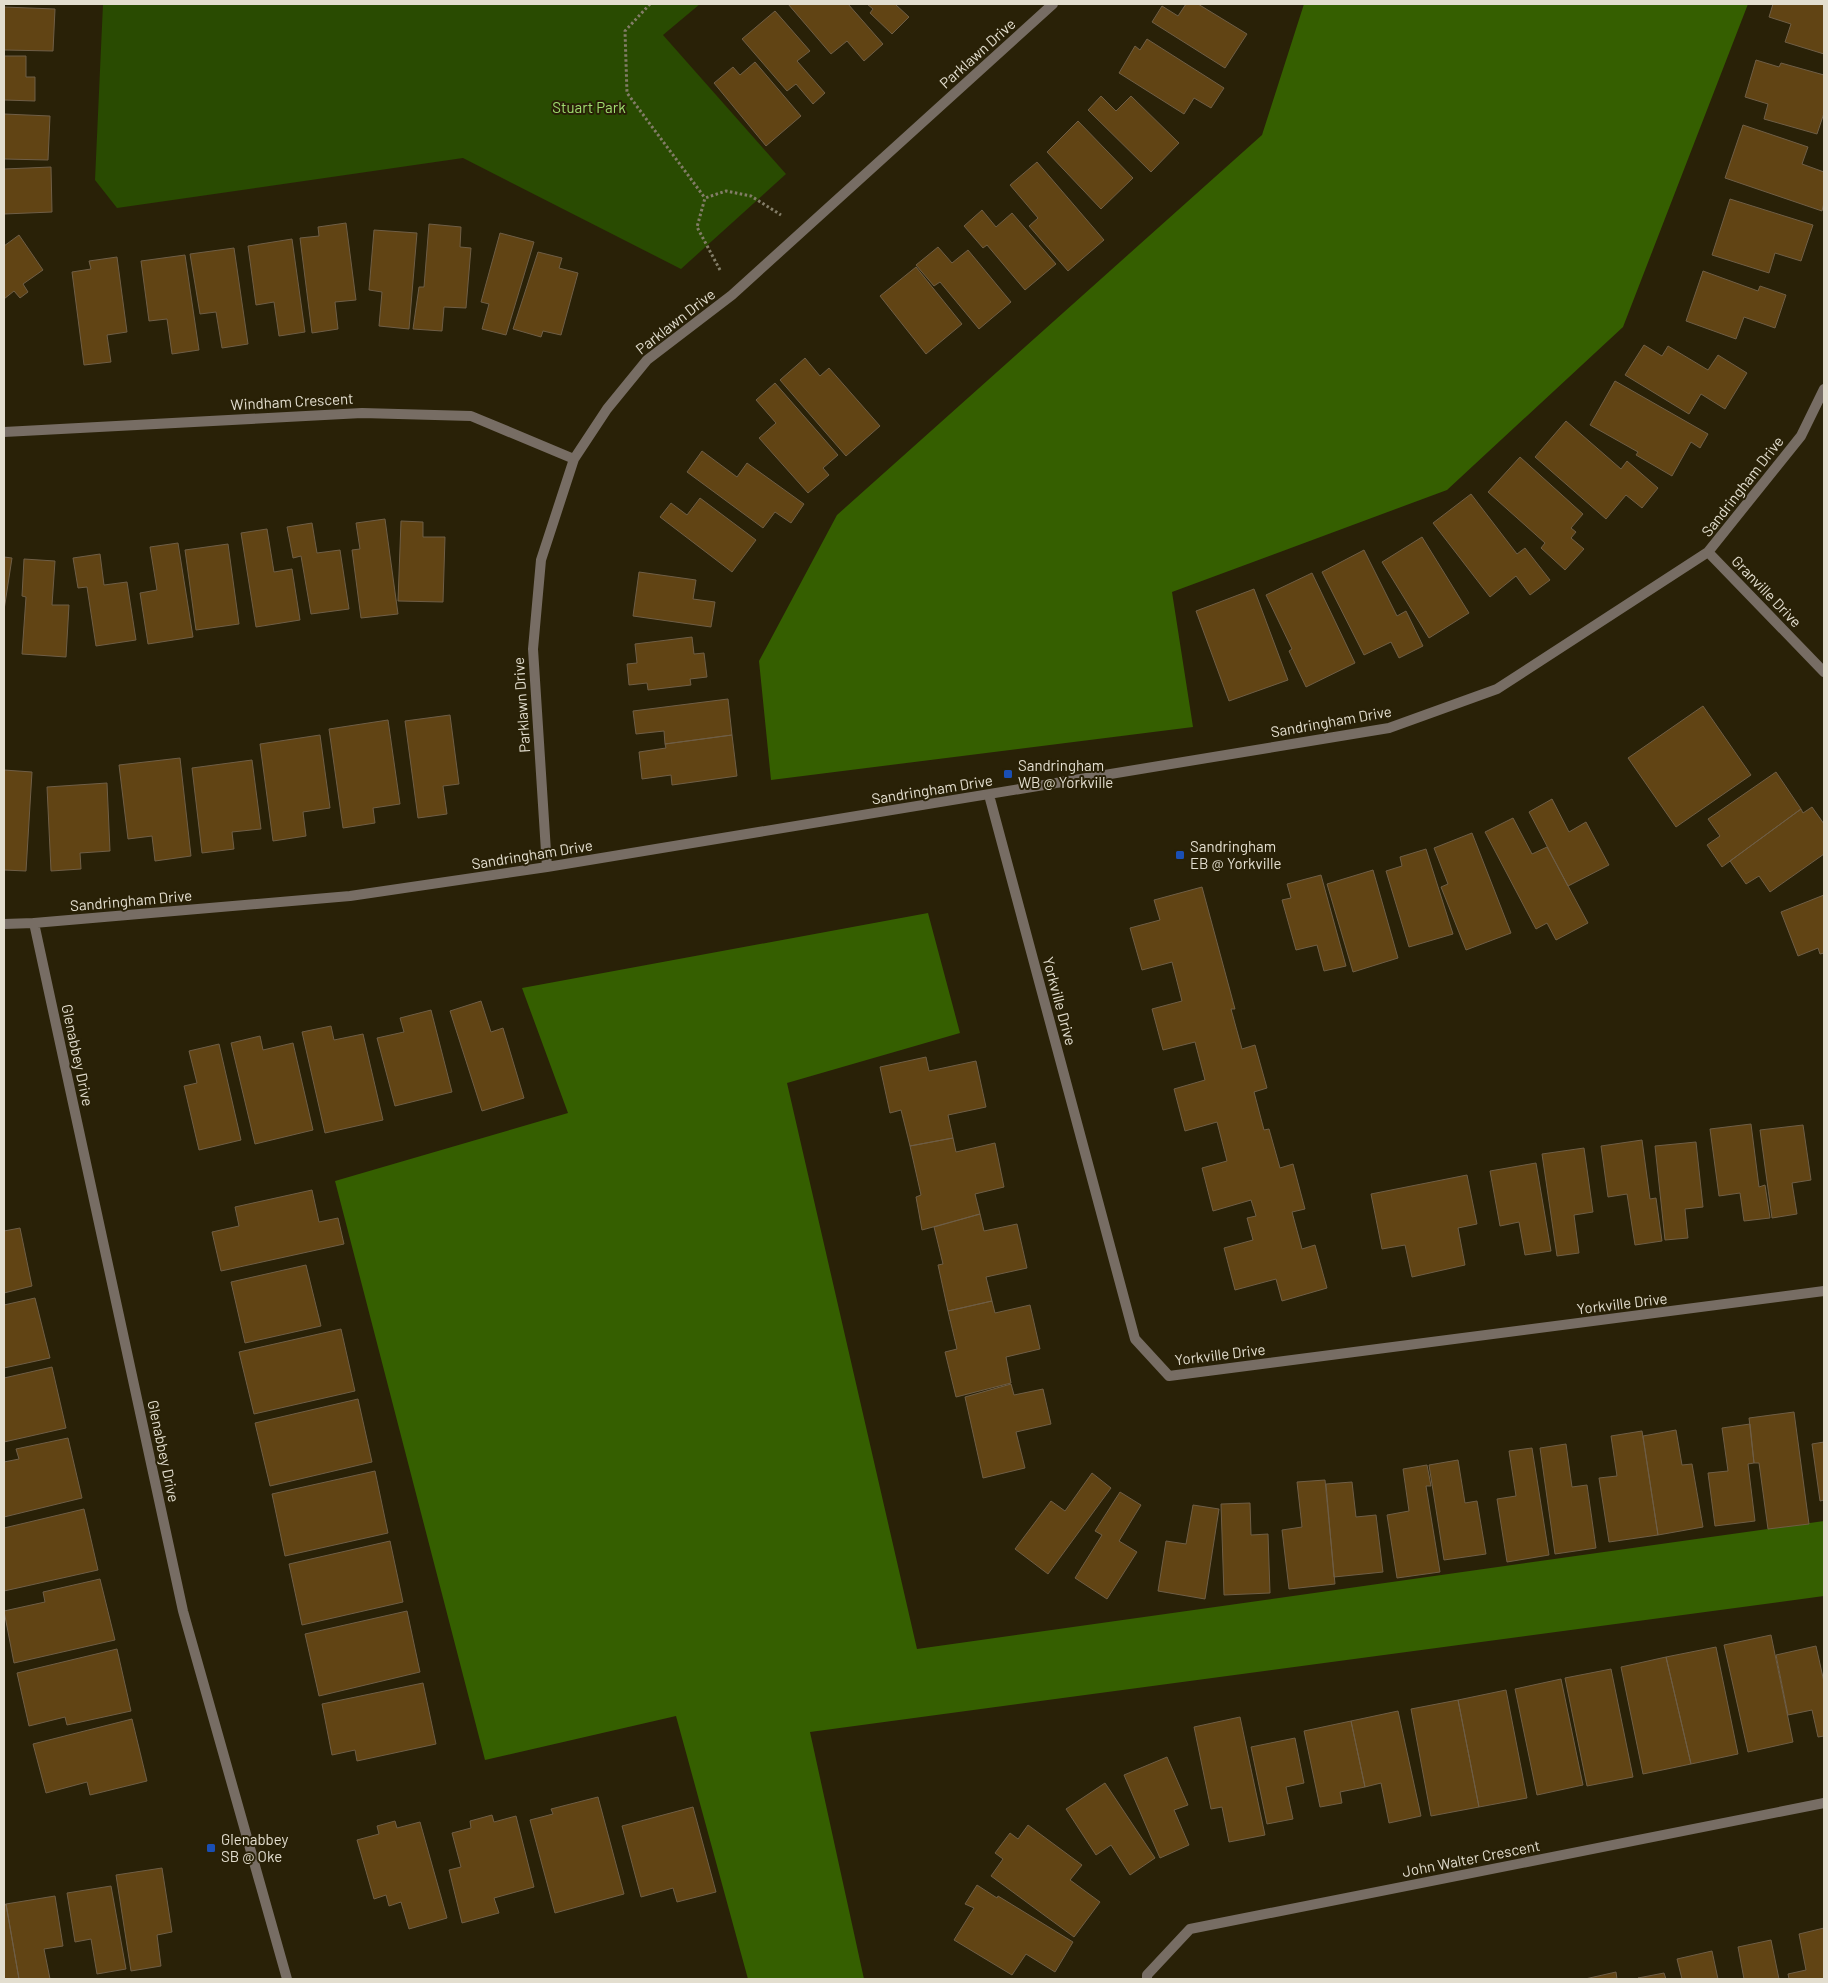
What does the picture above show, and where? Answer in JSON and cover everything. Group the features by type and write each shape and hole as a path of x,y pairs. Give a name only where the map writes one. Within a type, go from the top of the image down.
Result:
{"street":[{"name":"Parklawn Drive","path":"547,867 533,649 541,560 574,459 607,408 647,360 732,295 1053,4"},
{"name":"Sandringham Drive","path":"4,924 350,896 547,867 1389,728 1497,689 1708,552 1801,436 1824,389"},
{"name":"Windham Crescent","path":"4,432 362,412 471,416 574,459"},
{"name":"Granville Drive","path":"1708,552 1824,672"},
{"name":"Yorkville Drive","path":"989,795 1135,1339 1169,1376 1824,1291"},
{"name":"Glenabbey Drive","path":"34,923 183,1611 287,1979"},
{"name":"John Walter Crescent","path":"1147,1979 1147,1976 1190,1929 1824,1803"}],"path":[{"path":"650,4 625,31 627,93 705,198"},
{"path":"705,198 726,191 751,196 805,230"},
{"path":"705,198 697,227 709,247 732,295"}],"green space":[{"name":"Stuart Park","path":"103,4 700,4 663,35 786,174 681,269 463,158 117,208 95,180"},
{"path":"1304,4 1748,4 1623,327 1447,490 1172,592 1193,727 771,780 759,661 837,515 1262,135"},
{"path":"928,913 960,1033 787,1083 917,1649 1824,1521 1824,1596 810,1732 864,1979 748,1979 676,1716 485,1760 335,1181 568,1113 522,988"}],"building":[{"path":"788,4 848,4 883,44 864,61 847,41 831,54"},
{"path":"867,4 895,4 909,17 892,34 870,13 873,9"},
{"path":"1186,4 1198,4 1247,34 1225,68 1152,22 1162,6 1178,16"},
{"path":"1773,4 1824,4 1824,54 1785,42 1791,24 1769,17"},
{"path":"4,7 55,9 53,51 4,50"},
{"path":"775,11 810,51 797,61 825,93 813,104 796,84 787,91 742,39"},
{"path":"1147,39 1224,88 1211,108 1194,98 1184,114 1119,73 1135,46 1140,50"},
{"path":"4,56 26,56 26,77 35,77 35,101 4,100"},
{"path":"1756,60 1779,67 1781,63 1824,75 1824,113 1817,134 1764,119 1768,104 1745,97"},
{"path":"755,62 801,116 766,146 714,83 733,67 740,75"},
{"path":"1101,96 1116,111 1131,96 1179,143 1151,172 1088,110"},
{"path":"4,114 50,116 48,160 4,159"},
{"path":"1078,121 1133,178 1101,209 1047,152"},
{"path":"1743,125 1808,147 1802,164 1824,172 1824,203 1822,211 1725,178"},
{"path":"1037,162 1104,240 1068,271 1029,226 1038,218 1010,185"},
{"path":"51,167 52,212 4,214 4,169"},
{"path":"1730,199 1813,225 1801,261 1775,253 1769,273 1712,255"},
{"path":"982,210 996,227 1012,213 1056,264 1025,290 987,245 983,248 964,226"},
{"path":"346,223 356,300 335,302 338,329 312,333 300,238 319,236 318,227"},
{"path":"429,224 461,227 460,247 471,248 466,308 444,307 442,331 413,329 419,287 424,287"},
{"path":"374,230 417,233 409,329 379,326 382,292 369,290"},
{"path":"500,233 534,242 506,335 482,329 489,304 481,302"},
{"path":"19,235 43,270 23,284 28,292 20,298 14,291 4,299 4,246"},
{"path":"292,239 305,332 279,336 274,302 256,305 248,246"},
{"path":"938,247 952,263 968,250 1011,302 979,329 940,282 934,286 916,265"},
{"path":"234,248 248,344 222,348 216,312 200,314 190,254"},
{"path":"538,252 562,258 559,268 578,273 561,335 543,331 541,337 513,329"},
{"path":"185,255 199,350 172,354 167,319 149,321 141,261"},
{"path":"117,257 127,332 107,335 111,362 84,365 72,272 91,269 89,261"},
{"path":"916,267 962,324 926,354 880,296"},
{"path":"1703,271 1758,291 1760,286 1786,295 1775,328 1744,317 1736,339 1686,321"},
{"path":"1644,345 1662,356 1668,346 1708,370 1718,355 1747,373 1725,409 1701,394 1689,414 1625,375"},
{"path":"805,358 820,376 829,368 880,426 846,456 780,380"},
{"path":"1615,381 1708,434 1700,448 1691,442 1672,476 1636,455 1638,452 1590,425"},
{"path":"775,383 838,455 823,468 829,475 808,493 759,438 776,423 756,400"},
{"path":"1566,421 1621,469 1627,461 1658,488 1642,508 1626,495 1606,519 1535,457"},
{"path":"702,451 737,477 747,463 804,504 791,523 775,512 763,528 687,472"},
{"path":"1520,457 1583,514 1571,528 1576,532 1571,538 1584,549 1565,570 1541,548 1545,543 1488,492"},
{"path":"1471,494 1517,554 1525,548 1550,580 1530,595 1516,576 1490,597 1433,523"},
{"path":"700,498 756,540 732,572 660,517 671,503 687,515"},
{"path":"385,519 398,614 361,618 352,550 360,549 356,523"},
{"path":"401,521 423,522 423,537 445,537 443,602 398,601"},
{"path":"312,523 317,553 340,550 349,609 311,614 301,556 293,558 287,527"},
{"path":"267,529 274,572 292,569 300,620 256,627 241,533"},
{"path":"1422,537 1469,613 1429,638 1382,562"},
{"path":"178,543 193,637 148,644 140,593 157,590 150,547"},
{"path":"228,544 239,624 196,630 185,550"},
{"path":"1364,550 1397,616 1406,611 1423,646 1399,658 1391,642 1364,655 1322,572"},
{"path":"100,554 104,585 127,582 136,640 96,646 87,587 78,588 73,558"},
{"path":"4,557 12,558 4,610"},
{"path":"24,559 55,561 52,605 69,605 66,657 22,654 26,597 22,596"},
{"path":"639,572 696,580 693,599 715,602 711,627 633,616"},
{"path":"1312,573 1355,663 1306,687 1289,651 1292,649 1266,595"},
{"path":"1254,589 1288,680 1229,701 1196,611"},
{"path":"692,637 694,654 704,653 707,677 690,679 691,685 648,690 647,683 629,685 627,664 637,663 635,644"},
{"path":"728,699 732,735 665,744 664,731 636,734 633,711"},
{"path":"1703,706 1751,775 1676,827 1628,758"},
{"path":"450,715 459,784 443,786 447,814 418,818 405,721"},
{"path":"388,720 400,804 373,808 375,823 343,828 329,729"},
{"path":"320,735 330,808 303,812 306,836 273,841 260,744"},
{"path":"732,735 737,776 672,785 671,775 642,779 639,752 666,748 665,744"},
{"path":"180,758 191,856 155,861 152,836 128,839 119,765"},
{"path":"252,760 261,829 232,832 234,849 202,853 192,768"},
{"path":"4,770 32,772 26,871 4,870"},
{"path":"1776,772 1801,809 1722,867 1707,845 1720,836 1708,819"},
{"path":"107,783 110,851 80,853 81,869 51,871 47,787"},
{"path":"1552,799 1569,832 1586,822 1609,865 1568,886 1529,812"},
{"path":"1812,807 1824,824 1824,854 1770,892 1759,876 1746,884 1730,861 1801,809 1803,813"},
{"path":"1513,818 1532,854 1547,847 1588,923 1556,940 1547,923 1536,929 1485,832"},
{"path":"1472,833 1511,933 1466,950 1441,887 1448,884 1434,848"},
{"path":"1426,849 1453,934 1409,947 1386,871 1402,866 1400,857"},
{"path":"1373,870 1398,958 1353,972 1327,884"},
{"path":"1321,875 1346,966 1324,971 1317,945 1296,950 1282,900 1291,898 1287,884"},
{"path":"1202,887 1235,1009 1231,1009 1242,1049 1255,1045 1267,1088 1254,1092 1264,1130 1269,1129 1280,1168 1293,1164 1305,1209 1292,1212 1302,1249 1315,1245 1327,1288 1282,1301 1276,1279 1235,1290 1224,1248 1253,1240 1247,1218 1256,1216 1251,1200 1213,1211 1202,1168 1227,1161 1217,1122 1185,1131 1174,1089 1205,1080 1195,1042 1163,1050 1152,1009 1182,1001 1172,962 1142,970 1130,928 1160,920 1154,900"},
{"path":"1824,895 1824,953 1820,954 1818,948 1798,956 1781,912"},
{"path":"481,1001 491,1032 503,1028 524,1098 482,1111 450,1011"},
{"path":"431,1010 452,1092 395,1106 377,1038 404,1032 400,1018"},
{"path":"331,1026 334,1040 363,1034 383,1120 325,1133 302,1032"},
{"path":"260,1036 263,1050 293,1043 313,1130 255,1144 231,1043"},
{"path":"219,1044 241,1140 199,1150 184,1086 197,1083 189,1051"},
{"path":"926,1057 929,1071 976,1061 986,1107 948,1115 953,1138 910,1146 901,1110 890,1113 880,1067"},
{"path":"1751,1124 1759,1187 1765,1185 1770,1218 1744,1221 1740,1193 1719,1196 1710,1129"},
{"path":"1803,1125 1811,1180 1792,1183 1797,1214 1772,1218 1760,1130"},
{"path":"953,1138 956,1152 995,1143 1004,1187 975,1194 980,1214 922,1230 916,1197 921,1195 910,1146"},
{"path":"1642,1140 1650,1199 1656,1198 1662,1241 1635,1245 1627,1194 1608,1197 1601,1146"},
{"path":"1696,1142 1703,1207 1685,1209 1688,1238 1665,1240 1655,1146"},
{"path":"1584,1148 1593,1212 1574,1215 1579,1253 1557,1256 1542,1154"},
{"path":"1536,1163 1551,1251 1525,1255 1519,1222 1500,1226 1490,1171"},
{"path":"1467,1175 1477,1224 1458,1228 1465,1265 1412,1277 1405,1245 1382,1249 1371,1194"},
{"path":"312,1190 319,1222 338,1218 344,1244 221,1271 212,1232 239,1226 235,1207"},
{"path":"980,1214 984,1231 1017,1224 1027,1268 986,1277 992,1301 948,1311 938,1265 943,1264 934,1227"},
{"path":"20,1228 32,1286 4,1293 4,1231"},
{"path":"306,1265 321,1326 245,1343 231,1282"},
{"path":"35,1298 50,1358 4,1368 4,1305"},
{"path":"992,1301 995,1313 1030,1305 1040,1349 1006,1357 1011,1383 956,1397 945,1352 957,1349 948,1311"},
{"path":"341,1329 355,1391 254,1414 239,1352"},
{"path":"52,1367 66,1428 4,1442 4,1378"},
{"path":"1011,1384 1014,1395 1043,1389 1051,1424 1016,1432 1025,1468 983,1478 965,1397"},
{"path":"358,1399 372,1462 270,1486 255,1423"},
{"path":"1794,1412 1809,1524 1768,1529 1759,1463 1754,1463 1749,1418"},
{"path":"1750,1424 1754,1463 1748,1464 1755,1521 1715,1526 1708,1473 1728,1471 1722,1428"},
{"path":"1676,1430 1682,1465 1692,1464 1703,1527 1658,1535 1643,1436"},
{"path":"1642,1431 1658,1535 1609,1542 1599,1478 1617,1476 1611,1436"},
{"path":"68,1438 82,1498 4,1517 4,1462 19,1459 16,1449"},
{"path":"1824,1442 1824,1500 1820,1501 1812,1444"},
{"path":"1566,1444 1572,1487 1587,1485 1596,1548 1555,1554 1540,1448"},
{"path":"1532,1448 1549,1555 1507,1562 1497,1499 1516,1496 1509,1451"},
{"path":"1458,1460 1465,1503 1477,1501 1486,1554 1444,1560 1429,1465"},
{"path":"1427,1465 1431,1486 1426,1486 1440,1572 1397,1578 1387,1515 1409,1511 1403,1469"},
{"path":"375,1471 388,1533 285,1556 272,1494"},
{"path":"1092,1473 1111,1488 1048,1574 1015,1549 1051,1501 1065,1511"},
{"path":"1325,1480 1335,1584 1289,1589 1282,1530 1302,1527 1297,1482"},
{"path":"1352,1482 1356,1517 1376,1515 1383,1572 1334,1577 1326,1484"},
{"path":"1120,1492 1141,1505 1119,1541 1137,1552 1107,1599 1075,1578 1102,1535 1095,1531"},
{"path":"1250,1503 1251,1535 1268,1534 1270,1593 1224,1595 1221,1504"},
{"path":"1193,1505 1219,1509 1205,1599 1158,1591 1166,1541 1186,1544"},
{"path":"84,1509 98,1570 4,1591 4,1528"},
{"path":"390,1541 403,1602 302,1625 289,1564"},
{"path":"100,1579 115,1640 14,1663 4,1611 45,1602 43,1592"},
{"path":"407,1611 420,1672 319,1696 305,1634"},
{"path":"1771,1635 1793,1742 1748,1752 1724,1645"},
{"path":"1816,1646 1824,1682 1824,1736 1818,1737 1812,1710 1788,1715 1776,1655"},
{"path":"1716,1647 1738,1754 1691,1764 1666,1657"},
{"path":"117,1649 131,1711 67,1725 65,1717 29,1726 17,1673"},
{"path":"1666,1657 1691,1764 1643,1774 1621,1667"},
{"path":"1611,1669 1633,1777 1587,1786 1565,1678"},
{"path":"1561,1679 1583,1785 1537,1795 1515,1689"},
{"path":"423,1683 436,1744 357,1761 355,1750 332,1755 322,1704"},
{"path":"1506,1690 1527,1798 1479,1807 1458,1700"},
{"path":"1458,1700 1479,1807 1431,1816 1411,1709"},
{"path":"1398,1711 1421,1816 1389,1823 1381,1783 1365,1787 1351,1721"},
{"path":"1240,1717 1265,1835 1229,1842 1222,1807 1211,1809 1194,1727"},
{"path":"132,1719 147,1781 90,1795 87,1782 46,1793 33,1744"},
{"path":"1351,1721 1365,1787 1340,1792 1342,1803 1320,1807 1304,1731"},
{"path":"1295,1738 1304,1783 1286,1787 1293,1819 1267,1824 1251,1747"},
{"path":"1167,1757 1188,1805 1174,1810 1189,1845 1160,1858 1124,1775"},
{"path":"1105,1783 1155,1858 1130,1875 1111,1845 1096,1855 1066,1809"},
{"path":"598,1797 624,1894 555,1913 530,1820 553,1814 551,1809"},
{"path":"693,1807 716,1892 677,1902 673,1888 641,1897 622,1826"},
{"path":"492,1815 494,1822 516,1816 534,1887 494,1898 499,1913 462,1923 449,1870 461,1867 452,1833 471,1828 470,1821"},
{"path":"395,1821 397,1828 420,1822 447,1918 409,1929 401,1902 389,1906 386,1895 374,1899 357,1840 379,1834 377,1826"},
{"path":"1028,1825 1082,1865 1070,1880 1100,1902 1074,1937 991,1876 1003,1859 995,1853 1010,1833 1018,1839"},
{"path":"162,1868 172,1932 157,1935 161,1966 131,1971 116,1875"},
{"path":"977,1885 1073,1942 1055,1972 1026,1954 1012,1975 954,1940 974,1908 965,1904"},
{"path":"111,1886 126,1969 97,1974 91,1939 75,1942 67,1893"},
{"path":"55,1896 63,1946 44,1949 50,1979 19,1979 6,1904"},
{"path":"6,1904 19,1979 4,1979 4,1905"},
{"path":"1824,1928 1824,1979 1789,1979 1788,1974 1806,1970 1799,1934"},
{"path":"1771,1940 1779,1979 1744,1979 1738,1947"},
{"path":"1712,1951 1718,1979 1682,1979 1677,1959"},
{"path":"1616,1972 1617,1979 1585,1979"},
{"path":"1664,1973 1666,1979 1638,1978"}],"place":[{"name":"Sandringham WB @ Yorkville","path":"1008,774"},
{"name":"Sandringham EB @ Yorkville","path":"1180,855"},
{"name":"Glenabbey SB @ Oke","path":"211,1848"}]}
